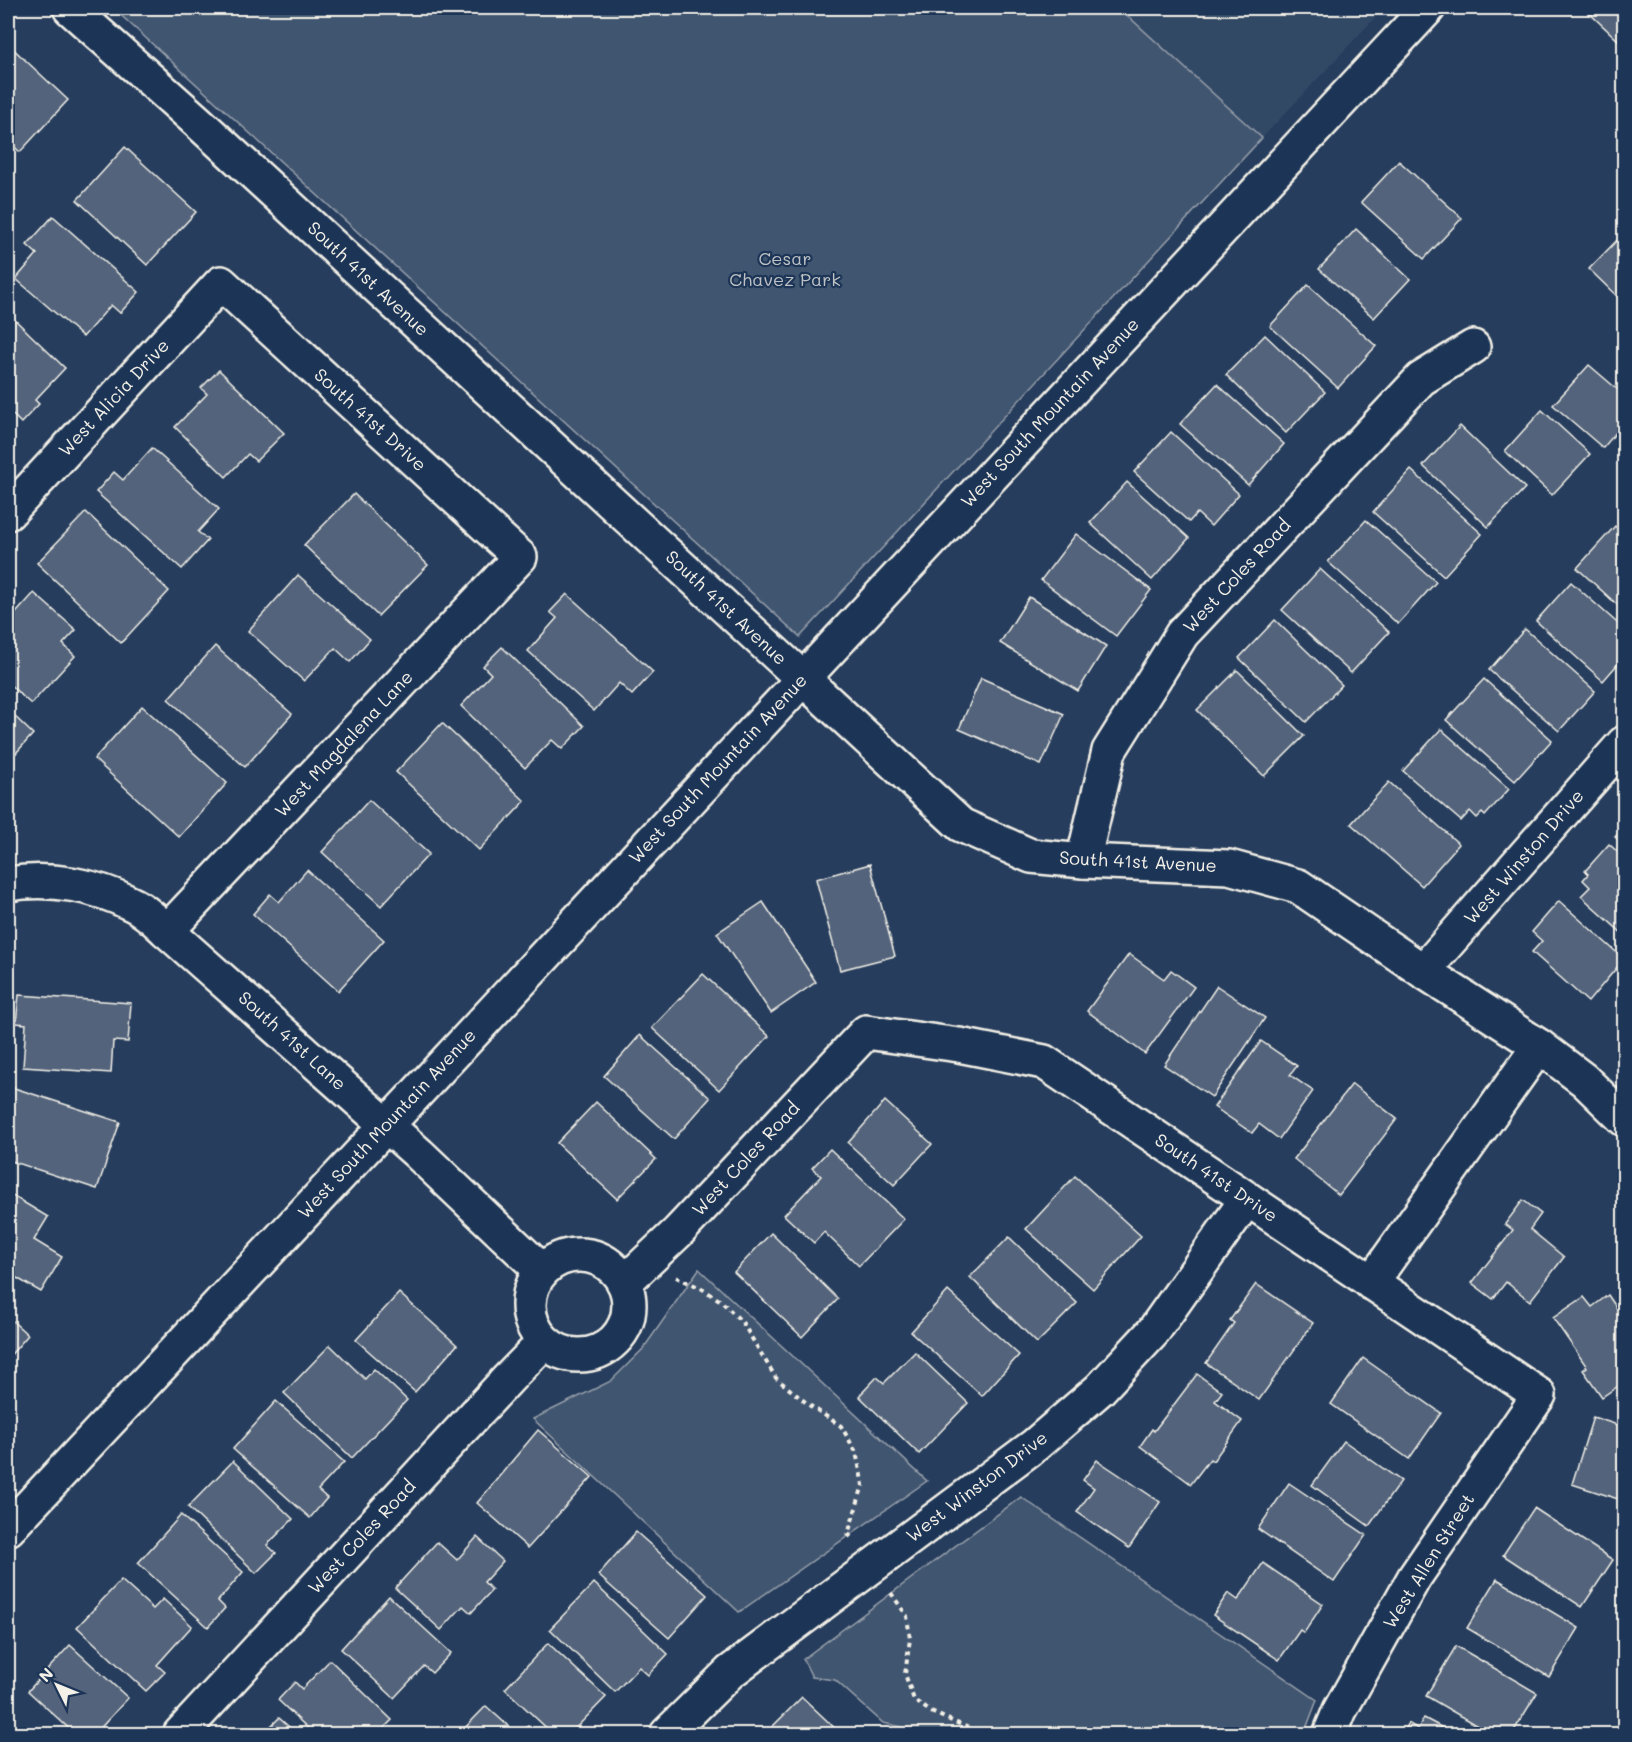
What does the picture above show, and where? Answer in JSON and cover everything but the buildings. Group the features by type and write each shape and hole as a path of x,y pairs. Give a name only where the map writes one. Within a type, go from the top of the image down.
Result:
{"street":[{"name":"South 41st Avenue","path":"70,8 207,130 962,825 1031,856 1083,861 1229,867 1298,886 1539,1046 1584,1080 1624,1119"},
{"name":"West South Mountain Avenue","path":"8,1528 387,1125 1428,8"},
{"name":"West Alicia Drive","path":"8,513 221,283"},
{"name":"South 41st Drive","path":"221,283 520,557"},
{"name":"West Coles Road","path":"1083,861 1109,752 1182,634 1421,379 1473,347"},
{"name":"West Magdalena Lane","path":"167,931 520,557"},
{"name":"West Winston Drive","path":"1423,971 1624,743"},
{"name":"South 41st Lane","path":"8,884 36,880 64,883 99,890 136,905 387,1125 542,1271"},
{"name":"South 41st Drive","path":"866,1032 1044,1062 1539,1395"},
{"name":"West Coles Road","path":"624,1283 678,1232 866,1032"},
{"path":"1371,1283 1539,1046"},
{"name":"West Winston Drive","path":"667,1734 730,1672 1035,1444 1100,1389 1153,1332 1247,1199"},
{"path":"570,1256 586,1256 602,1260 615,1270 624,1283 629,1298 624,1328 602,1350 572,1355 544,1342 535,1330 530,1315 529,1299 542,1271 555,1261 570,1256"},
{"name":"West Coles Road","path":"180,1734 544,1342"},
{"name":"West Allen Street","path":"1330,1734 1340,1710 1414,1578 1539,1395"}],"path":[{"path":"651,1257 677,1278 721,1301 742,1322 776,1378 809,1405 841,1426 856,1452 863,1485 848,1534 877,1563 879,1577 907,1616 910,1639 905,1674 915,1700 931,1712 983,1734"}],"shaded area":[{"path":"1119,8 1384,8 1262,138"}],"green space":[{"name":"Cesar Chavez Park","path":"113,8 1119,8 1262,138 800,637"},
{"path":"699,1269 927,1481 739,1612 533,1419 611,1381 643,1349"},
{"path":"1021,1497 1317,1700 1304,1734 918,1734 912,1729 883,1723 835,1680 812,1677 803,1659"}]}
